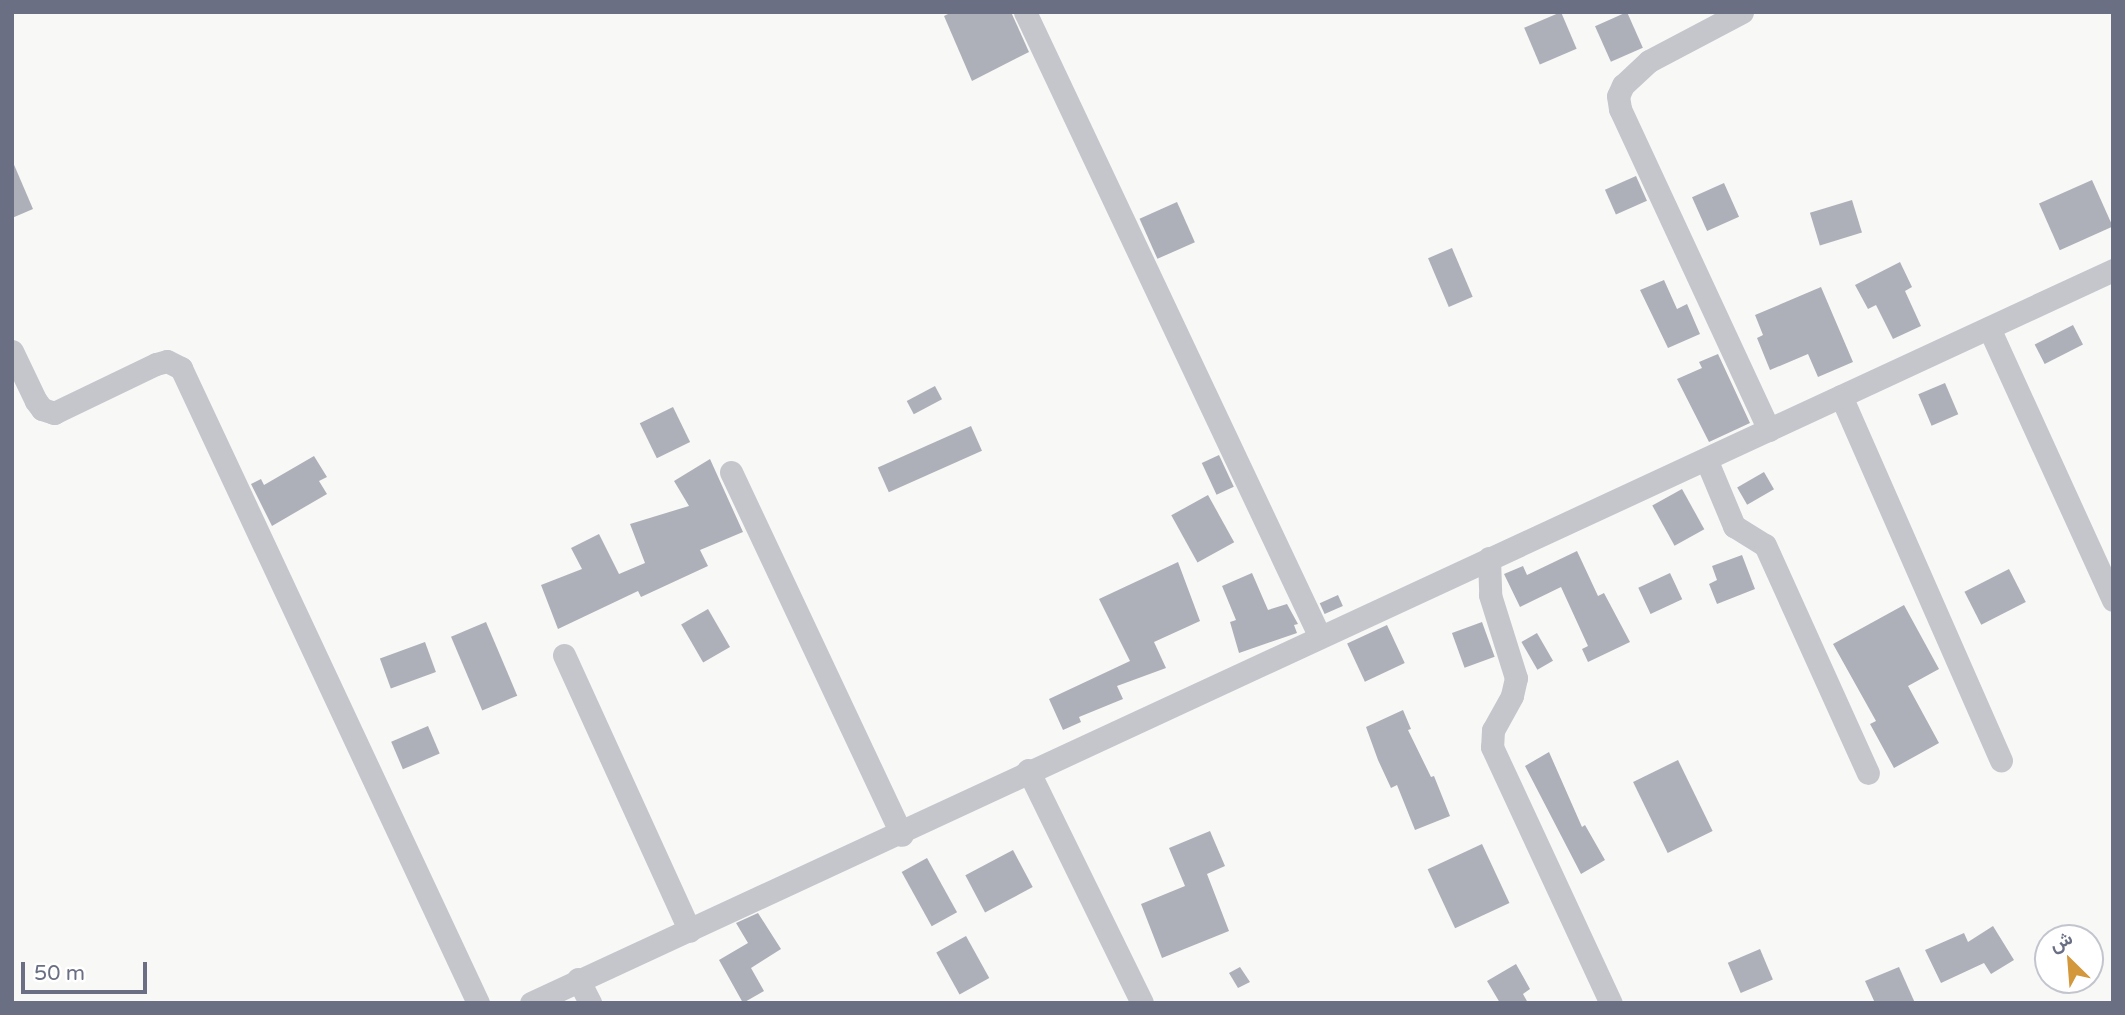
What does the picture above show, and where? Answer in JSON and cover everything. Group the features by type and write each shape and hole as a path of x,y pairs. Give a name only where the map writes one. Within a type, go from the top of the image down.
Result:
{"street":[{"path":"1025,12 1319,635"},
{"path":"1742,12 1649,61 1623,85 1618,96 1620,109 1769,430"},
{"path":"531,1003 578,979 902,835 1028,770 2113,270"},
{"path":"1989,328 2113,600"},
{"path":"12,351 36,401 54,413 156,363 167,361 181,368 478,1003"},
{"path":"1841,396 2001,760"},
{"path":"1706,459 1734,526 1765,545 1868,773"},
{"path":"731,472 902,835"},
{"path":"1489,558 1490,595 1516,678 1512,696 1493,730 1492,747 1611,1003"},
{"path":"564,655 690,931"},
{"path":"1028,770 1142,1003"},
{"path":"578,979 590,1003"}],"building":[{"path":"952,12 1011,12 1029,52 972,81 944,16"},
{"path":"1561,12 1577,49 1540,64 1524,28"},
{"path":"1627,12 1643,48 1611,62 1595,26"},
{"path":"12,160 33,209 12,218"},
{"path":"1636,176 1647,201 1616,214 1605,190"},
{"path":"2092,180 2113,227 2060,250 2039,204"},
{"path":"1724,183 1739,217 1707,231 1692,197"},
{"path":"1852,200 1862,233 1820,245 1810,213"},
{"path":"1177,202 1195,242 1157,259 1140,219"},
{"path":"1452,248 1473,297 1449,307 1428,258"},
{"path":"1900,262 1912,287 1905,291 1921,326 1893,339 1876,305 1868,309 1855,285"},
{"path":"1664,280 1677,309 1687,304 1700,334 1668,348 1640,290"},
{"path":"1821,287 1853,362 1818,377 1808,354 1770,370 1757,338 1763,335 1755,315"},
{"path":"2073,325 2083,345 2045,364 2035,345"},
{"path":"1718,354 1750,423 1709,442 1677,379 1702,368 1699,362"},
{"path":"1945,383 1958,414 1932,426 1918,394"},
{"path":"935,386 942,399 914,414 907,401"},
{"path":"673,407 690,442 657,458 640,423"},
{"path":"971,426 982,451 889,492 878,467"},
{"path":"1219,455 1234,487 1217,495 1202,463"},
{"path":"314,456 327,477 319,481 327,494 272,526 251,484 261,479 264,485"},
{"path":"710,459 743,532 700,550 708,566 641,597 638,591 558,629 541,585 582,569 571,548 599,534 619,574 645,563 630,524 689,506 674,481"},
{"path":"1764,472 1774,489 1747,505 1737,488"},
{"path":"1682,489 1704,529 1675,546 1652,505"},
{"path":"1208,495 1234,542 1197,563 1171,515"},
{"path":"1577,551 1598,596 1604,593 1630,642 1588,662 1582,649 1588,646 1561,587 1520,607 1504,574 1523,566 1527,575"},
{"path":"1742,555 1755,589 1717,604 1709,584 1717,580 1712,566"},
{"path":"1178,562 1200,621 1154,642 1166,668 1117,686 1123,699 1079,717 1081,722 1063,730 1049,699 1130,661 1099,599"},
{"path":"2009,569 2026,602 1981,625 1964,592"},
{"path":"1252,573 1268,610 1287,604 1298,624 1294,625 1297,633 1239,653 1230,622 1236,620 1222,586"},
{"path":"1670,573 1682,599 1651,614 1638,588"},
{"path":"1338,595 1343,606 1325,614 1320,603"},
{"path":"1904,605 1939,669 1908,686 1939,743 1894,768 1870,724 1876,721 1833,644"},
{"path":"708,609 730,647 703,663 681,624"},
{"path":"486,622 517,696 482,710 451,637"},
{"path":"1482,622 1495,657 1465,668 1452,633"},
{"path":"1387,625 1405,663 1365,682 1347,644"},
{"path":"1537,633 1553,661 1537,670 1521,642"},
{"path":"425,642 436,672 391,688 380,658"},
{"path":"1403,710 1411,729 1408,730 1431,777 1434,776 1450,816 1415,830 1397,785 1391,788 1366,727"},
{"path":"428,726 440,754 403,769 391,742"},
{"path":"1549,752 1582,827 1585,825 1605,860 1581,874 1525,766"},
{"path":"1678,760 1713,831 1668,853 1633,782"},
{"path":"1210,831 1225,866 1207,874 1229,931 1162,958 1141,904 1185,886 1169,848"},
{"path":"1482,844 1509,903 1455,928 1428,869"},
{"path":"1013,850 1033,887 985,912 965,875"},
{"path":"927,858 957,912 932,926 902,872"},
{"path":"758,913 781,949 751,968 764,991 743,1003 719,960 748,943 736,923"},
{"path":"1993,926 2014,960 1991,974 1984,963 1941,983 1925,950 1964,933 1968,942"},
{"path":"966,936 989,978 960,994 936,952"},
{"path":"1760,949 1773,979 1741,993 1728,963"},
{"path":"1516,964 1530,989 1523,994 1528,1003 1500,1003 1487,981"},
{"path":"1240,967 1250,982 1238,988 1229,973"},
{"path":"1899,967 1915,1003 1875,1003 1865,981"}]}
